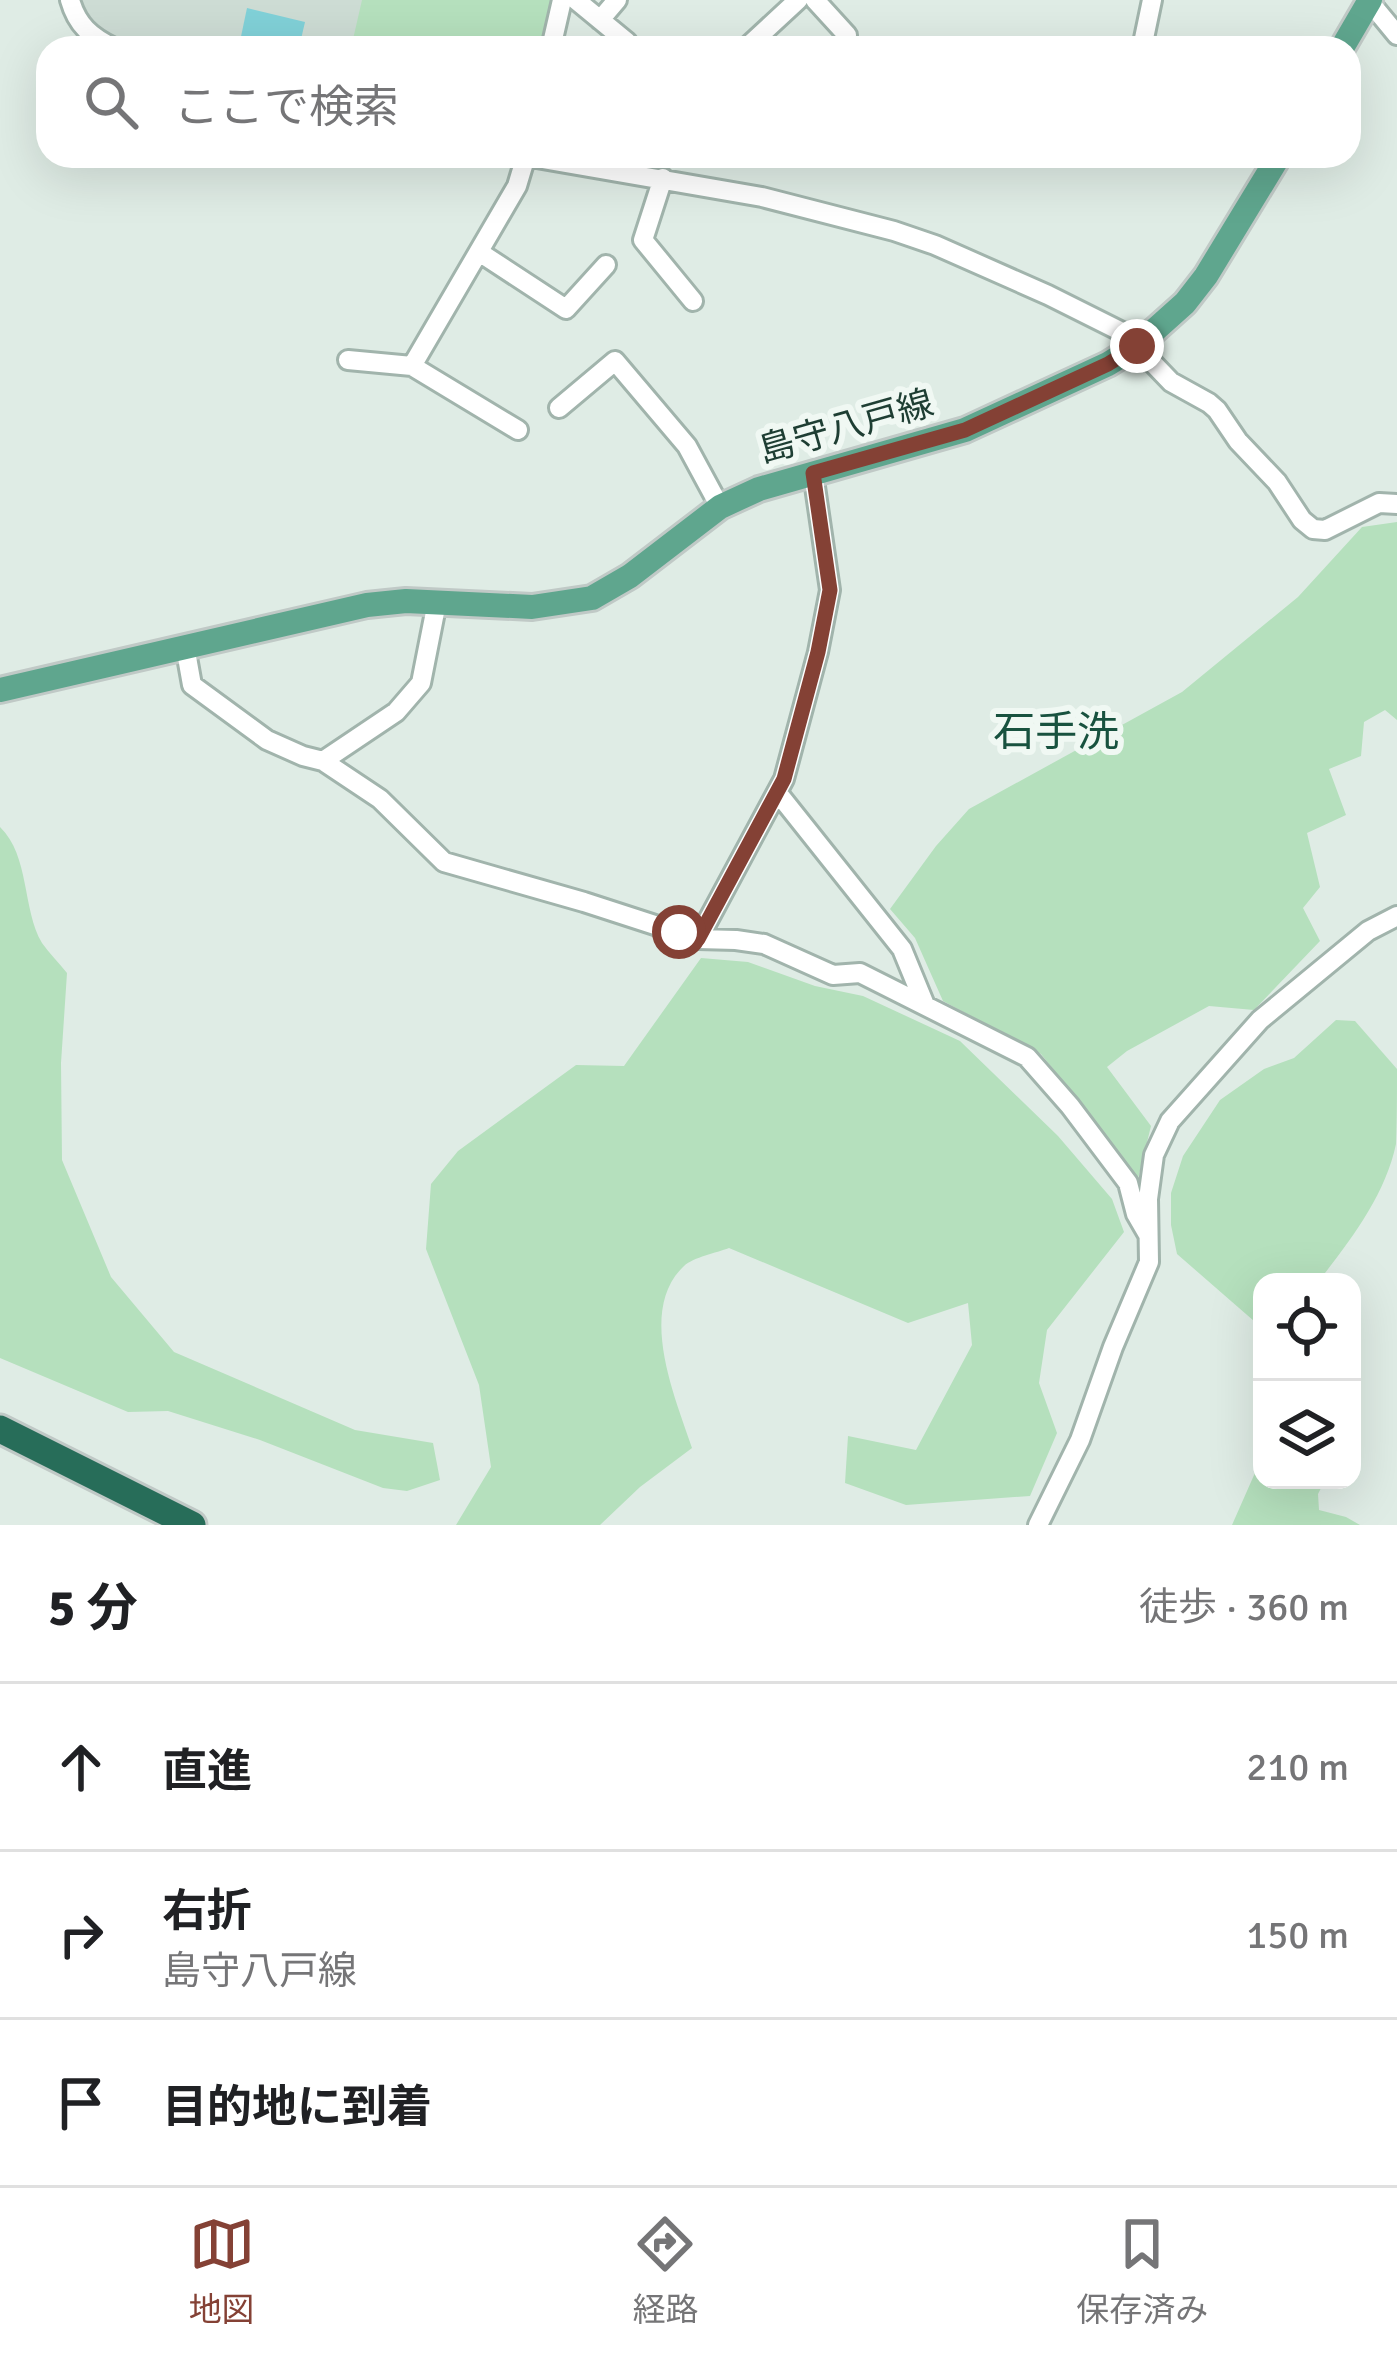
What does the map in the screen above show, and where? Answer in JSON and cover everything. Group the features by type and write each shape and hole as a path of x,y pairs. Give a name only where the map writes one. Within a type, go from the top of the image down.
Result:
{"highway":[{"path":"0,1429 192,1525"}],"main road":[{"path":"1348,36 1362,6"},
{"name":"島守八戸線","path":"0,690 367,605 406,601 532,607 592,598 630,576 720,507 759,489 965,430 1137,346 1185,303 1206,276 1272,168"}],"street":[{"path":"70,0 90,36"},
{"path":"554,36 562,0"},
{"path":"576,0 620,36"},
{"path":"600,20 617,0"},
{"path":"759,36 798,0"},
{"path":"815,0 847,35"},
{"path":"1144,36 1152,0"},
{"path":"1362,6 1397,35"},
{"path":"412,366 517,186 522,168"},
{"path":"693,301 643,240 656,170 935,245 1124,333 1171,382 1216,410 1313,529 1325,530 1379,502 1397,504"},
{"path":"479,252 566,309 606,266"},
{"path":"348,360 412,366 518,430"},
{"path":"559,408 615,361 687,446 720,507"},
{"path":"698,939 784,779 818,652 830,590 813,473"},
{"path":"323,761 396,712 421,683 437,602"},
{"path":"185,646 192,685 267,740 323,761 380,799 444,862 698,939 764,944 833,975 860,974 1027,1057 1128,1183 1147,1233"},
{"path":"777,792 902,949 925,1005"},
{"path":"1038,1525 1080,1440 1149,1262 1148,1198 1154,1155 1170,1120 1260,1019 1368,931 1397,916"}],"shaded area":[{"path":"79,0 556,0 548,36 109,36"}],"green space":[{"path":"362,0 551,0 543,36 354,36"},
{"path":"1397,522 1397,720 1385,710 1364,722 1361,756 1329,769 1346,815 1307,833 1320,887 1303,908 1320,941 1254,1010 1209,1006 1107,1067 1151,1126 1137,1183 1041,1054 943,1001 915,938 890,909 969,809 1182,692 1298,597 1362,527"},
{"path":"0,827 16,853 42,943 67,973 62,1160 111,1277 174,1352 355,1430 433,1443 440,1480 407,1491 383,1488 260,1440 168,1411 128,1412 0,1358"},
{"path":"701,958 748,962 815,986 863,996 960,1041 1058,1136 1112,1199 1124,1232 1047,1330 1039,1383 1057,1433 1030,1496 906,1505 845,1483 848,1436 916,1450 972,1345 968,1303 908,1323 729,1248 684,1266 670,1284 663,1306 664,1354 692,1448 600,1525 456,1525 491,1467 479,1385 426,1249 431,1184 458,1151 576,1065 624,1066"},
{"path":"1336,1020 1355,1021 1397,1069 1396,1144 1375,1200 1325,1273 1253,1273 1253,1320 1177,1254 1171,1193 1183,1156 1220,1100 1264,1069 1294,1058"},
{"path":"1253,1477 1253,1489 1320,1489 1319,1510 1360,1525 1232,1525"}],"water":[{"path":"247,8 305,22 302,36 241,36"}],"district":[{"name":"石手洗","path":"1056,732"}],"route":[{"path":"679,932 698,939 784,779 830,590 813,473 965,430 1137,346"}]}
